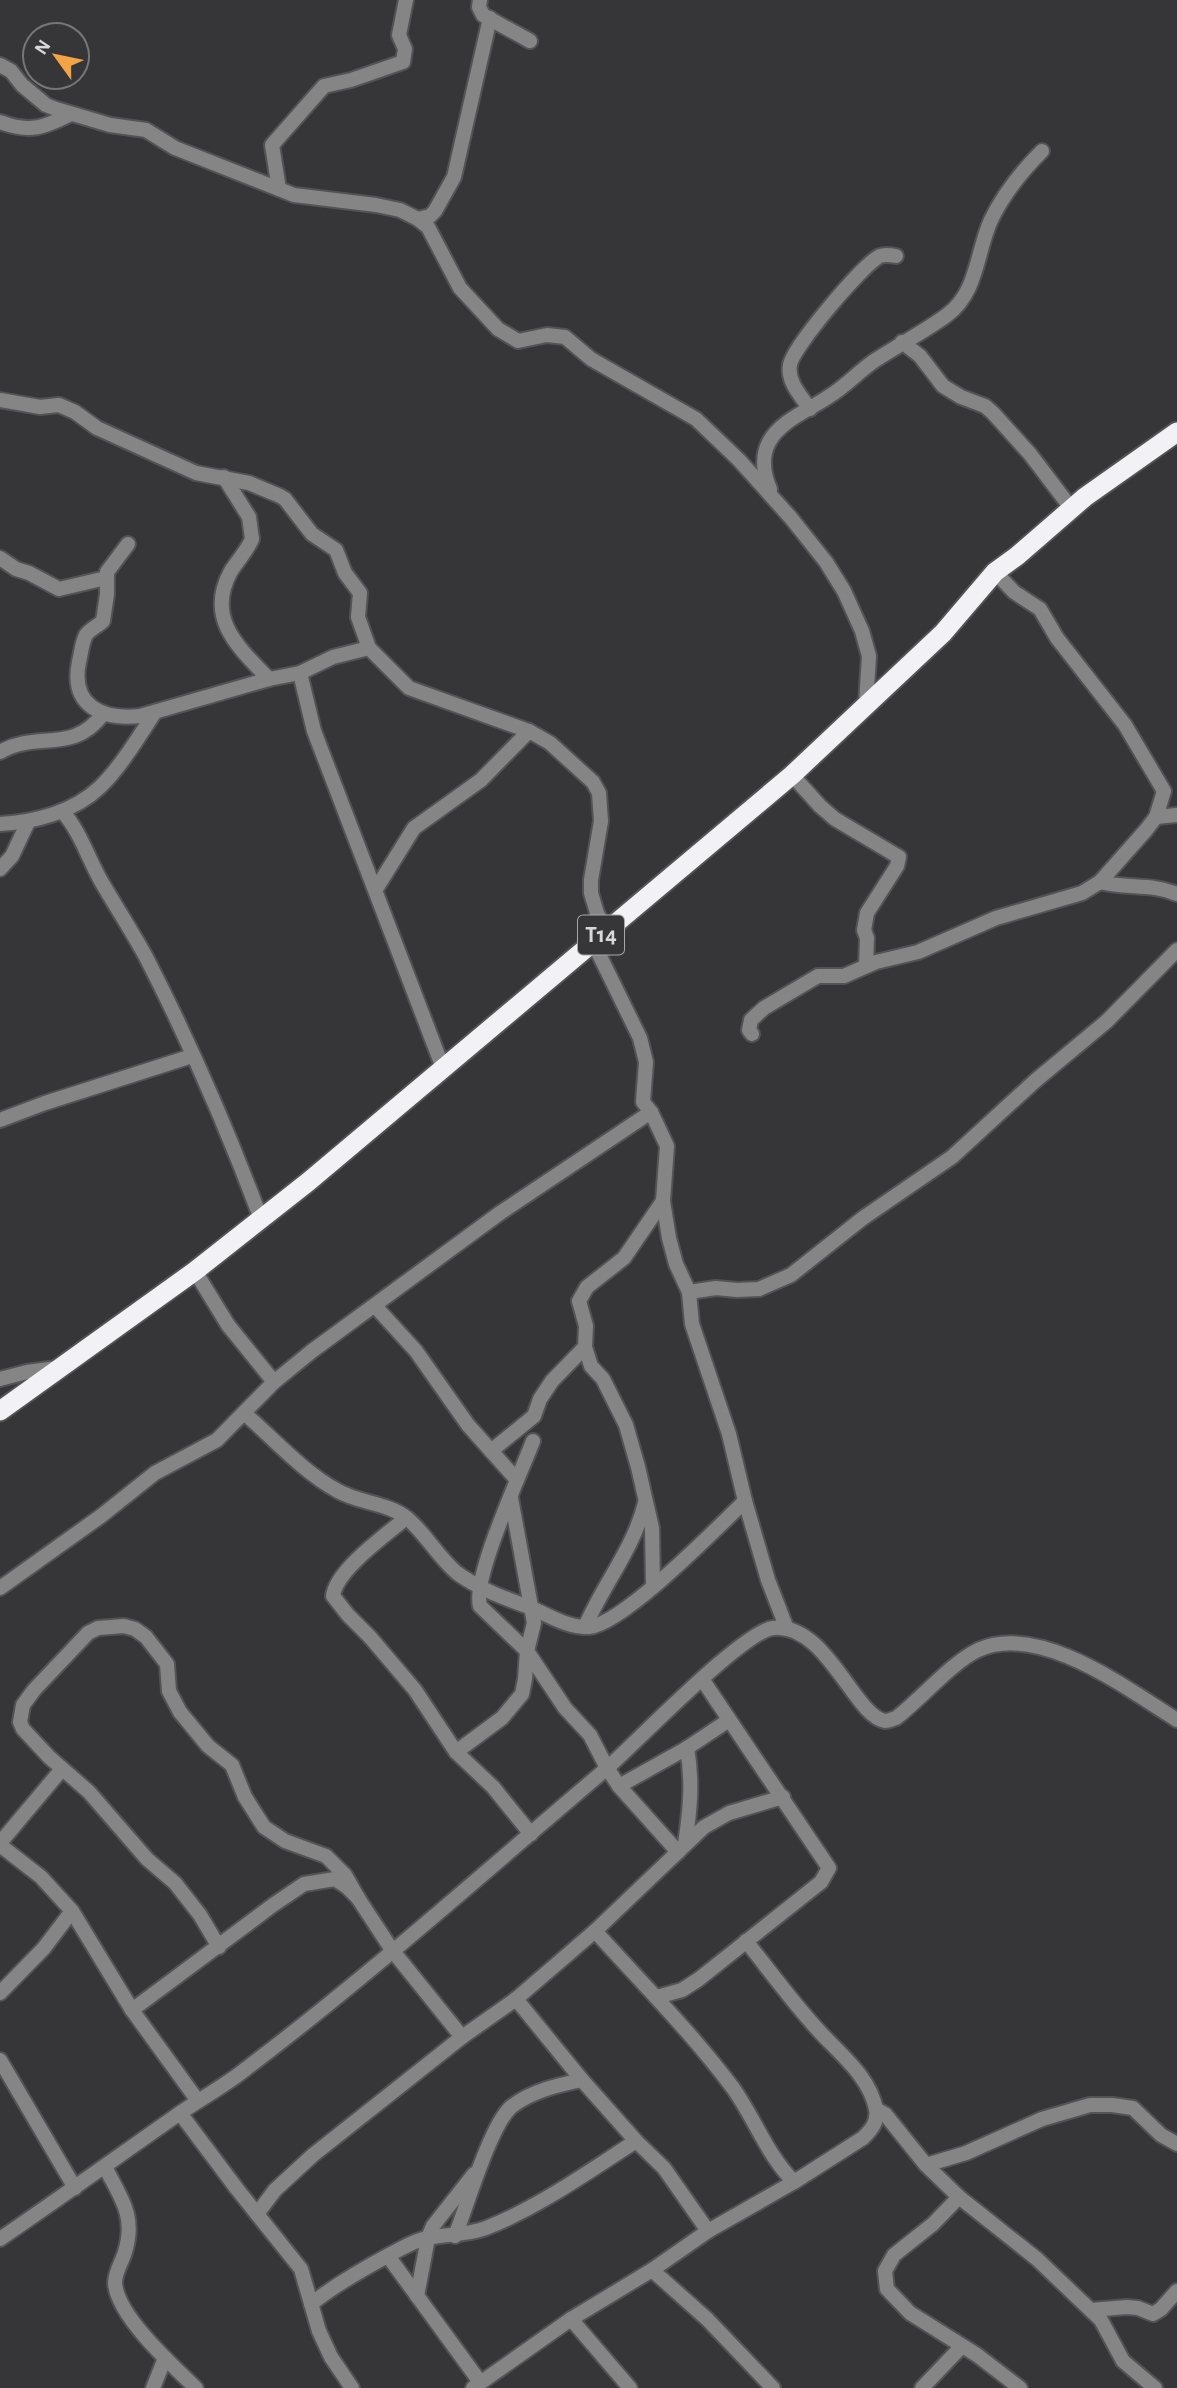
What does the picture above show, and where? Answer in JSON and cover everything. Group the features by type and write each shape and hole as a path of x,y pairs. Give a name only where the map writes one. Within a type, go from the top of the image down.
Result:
{"highway":[{"name":"T14","path":"0,1411 194,1272 443,1068 792,775 943,633 995,572 1071,508 1177,432"}],"street":[{"path":"279,189 272,145 320,89 404,62 405,49 399,38 406,0"},
{"path":"480,0 480,10 530,41"},
{"path":"418,219 430,216 435,211 454,177 490,18"},
{"path":"0,65 11,71 22,85 46,104 71,114 110,125 146,130 174,148 279,189 307,197 391,208 418,219 428,227 460,288 498,329 515,341 547,335 565,337 591,359 696,419 771,494 831,569 854,610 869,656 866,704"},
{"path":"0,122 19,129 43,128 71,114"},
{"path":"771,494 764,468 768,443 786,424 831,396 871,363 902,342 928,329 958,307 970,288 992,220 1019,176 1042,151"},
{"path":"810,409 793,384 790,374 789,366 797,348 840,295 873,261 884,255 896,256"},
{"path":"902,342 920,356 943,386 993,412 1030,454 1071,508"},
{"path":"0,400 40,407 59,405 75,412 97,428 196,473 249,483 285,499 312,534 336,550 345,573 360,593 358,617 369,648 409,688 530,731 550,743 583,772 599,793 601,821 591,893 600,936 640,1038 646,1062 643,1102 651,1112 667,1146 663,1201 676,1265 689,1292 692,1324 729,1434 768,1580 787,1629"},
{"path":"224,477 248,517 252,539 230,573 223,591 222,619 250,659 270,679"},
{"path":"128,544 111,565 106,579 106,612 102,623 86,635 77,671 79,690 83,698 92,708 103,714 125,718 155,712 300,673 333,657 369,648"},
{"path":"0,558 16,569 30,573 58,589 106,579"},
{"path":"995,572 1014,592 1040,609 1057,638 1125,725 1164,791 1177,803"},
{"path":"300,673 314,731 443,1068"},
{"path":"0,824 28,822 62,811 100,787 155,712"},
{"path":"0,752 18,744 72,739 93,725 103,714"},
{"path":"376,889 414,828 481,780 530,731"},
{"path":"792,775 835,819 899,857 897,866 867,913 864,930 867,939 866,966"},
{"path":"752,1034 749,1025 757,1014 818,976 844,976 866,966 918,952 996,918 1070,898 1100,882 1156,817 1164,791"},
{"path":"62,811 71,821 100,880 146,959 242,1168 261,1219"},
{"path":"1156,817 1177,815"},
{"path":"0,869 12,856 28,822"},
{"path":"1100,882 1120,887 1163,888 1177,894"},
{"path":"689,1292 716,1288 759,1289 791,1275 863,1218 952,1157 1035,1081 1107,1021 1177,950"},
{"path":"0,1120 192,1056"},
{"path":"0,1588 101,1516 155,1473 217,1440 274,1382 312,1351 500,1213 651,1112"},
{"path":"653,1585 653,1539 639,1467 626,1425 603,1379 591,1366 585,1347 586,1326 579,1301 587,1287 624,1258 663,1201"},
{"path":"194,1272 228,1325 274,1382"},
{"path":"375,1306 416,1351 468,1426 517,1480"},
{"path":"491,1451 534,1416 540,1399 552,1381 585,1347"},
{"path":"0,1379 61,1368"},
{"path":"244,1413 311,1474 332,1488 406,1518 441,1558 478,1587 559,1621 585,1627 603,1624 620,1614 682,1561 745,1501"},
{"path":"533,1441 478,1587 480,1606 529,1645 565,1708 590,1735 619,1786 682,1848"},
{"path":"456,1752 495,1724 513,1706 524,1686 534,1623 511,1496"},
{"path":"585,1627 637,1528 645,1502"},
{"path":"406,1518 364,1554 338,1581 333,1595 415,1690 456,1752 493,1787 531,1834"},
{"path":"529,1645 537,1632 559,1621"},
{"path":"219,1947 200,1915 175,1883 147,1859 89,1792 62,1769 23,1729 20,1722 23,1705 34,1690 88,1633 98,1628 114,1626 135,1629 155,1647 167,1664 169,1691 180,1712 208,1746 232,1765 245,1797 264,1827 285,1841 326,1856 345,1875 393,1950 462,2037"},
{"path":"0,2239 253,2063 531,1834 607,1768 702,1679 757,1634 772,1628 787,1629 819,1648 862,1702 884,1721 902,1714 965,1658 980,1650 1014,1643 1041,1647 1112,1678 1177,1720"},
{"path":"657,1997 682,1990 690,1984 821,1882 829,1868 702,1679"},
{"path":"619,1786 730,1720"},
{"path":"682,1848 691,1785 687,1748"},
{"path":"62,1769 0,1844 41,1877 72,1911 132,2010 198,2101"},
{"path":"257,2214 275,2190 313,2155 462,2037 516,1999 595,1931 705,1827 729,1813 783,1797"},
{"path":"132,2010 304,1884 335,1880 347,1886 358,1898"},
{"path":"0,1993 44,1948 72,1911"},
{"path":"595,1931 657,1997 743,2102 773,2157 794,2182"},
{"path":"388,2256 477,2385 571,2319 652,2270 708,2231 794,2182 872,2130 877,2119 876,2109 867,2084 819,2031 746,1941"},
{"path":"516,1999 582,2080 669,2174 708,2231"},
{"path":"0,2060 75,2188"},
{"path":"455,2236 495,2133 510,2108 546,2089 582,2080"},
{"path":"926,2165 966,2152 1042,2119 1090,2105 1133,2108 1161,2135 1177,2144"},
{"path":"876,2109 890,2120 926,2165 959,2197 1037,2259 1101,2320 1123,2361 1151,2387"},
{"path":"180,2113 301,2269 331,2357 352,2388"},
{"path":"311,2304 356,2273 428,2238 455,2236 485,2228 506,2218 562,2188 636,2141"},
{"path":"106,2167 129,2216 128,2243 116,2277 117,2291 140,2329 196,2388"},
{"path":"417,2296 428,2238 433,2226 480,2168"},
{"path":"959,2197 933,2224 894,2255 886,2271 887,2289 902,2306 927,2325 989,2363 1020,2388"},
{"path":"652,2270 707,2319 773,2388"},
{"path":"1091,2310 1128,2307 1153,2315 1177,2291"},
{"path":"571,2319 630,2388"},
{"path":"922,2388 962,2346"},
{"path":"153,2388 165,2358"}]}
